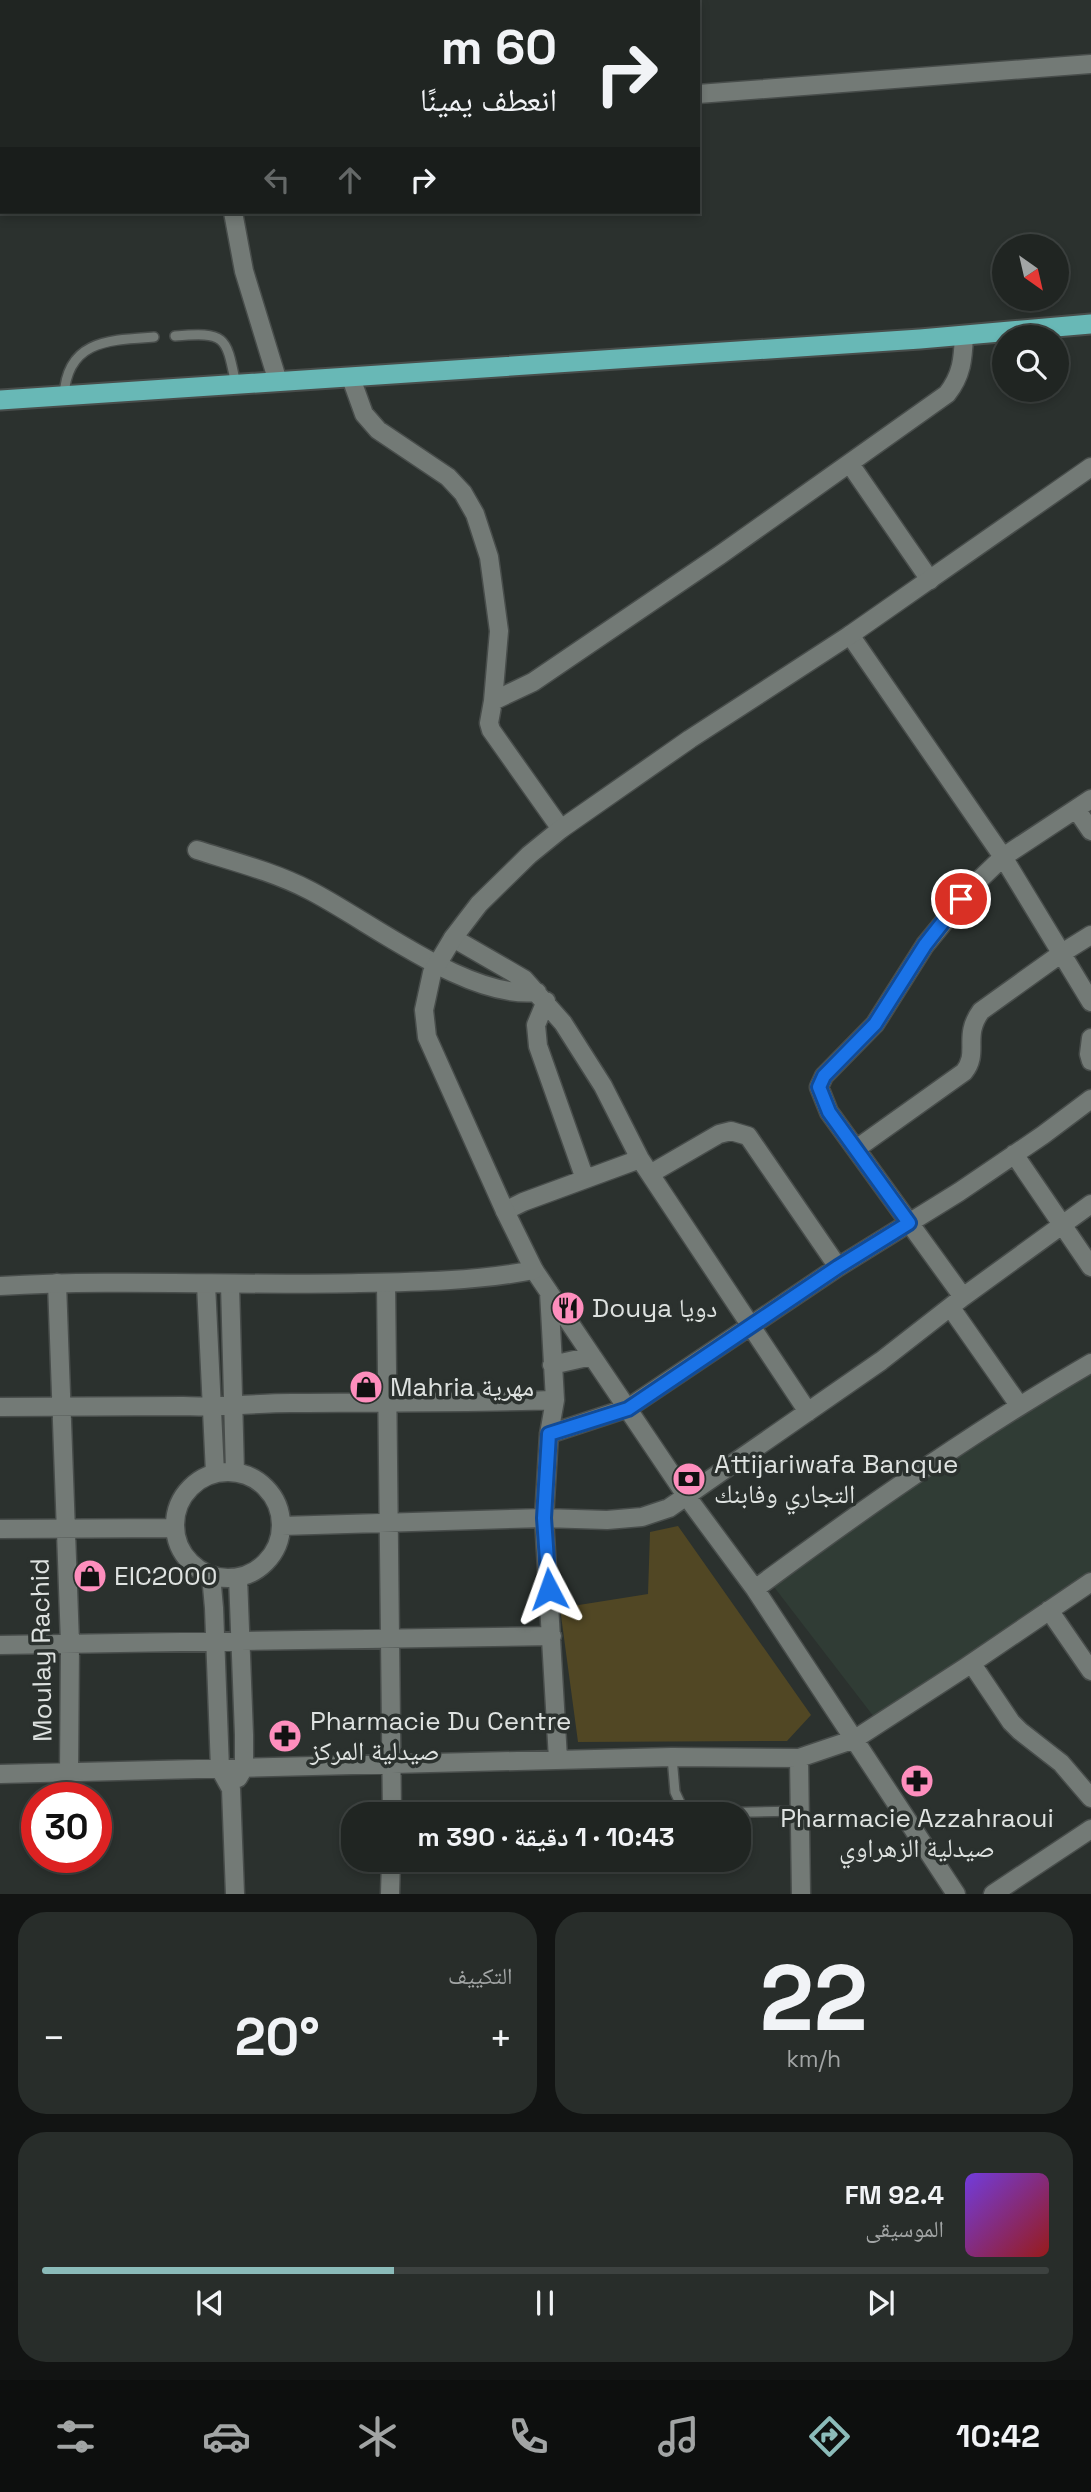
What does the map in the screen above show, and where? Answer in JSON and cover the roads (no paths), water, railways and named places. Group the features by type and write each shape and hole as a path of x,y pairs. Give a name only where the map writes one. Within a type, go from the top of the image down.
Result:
{"highway":[{"path":"0,400 351,378 1091,324"}],"street":[{"path":"700,94 1091,64"},
{"path":"233,214 244,271 278,382"},
{"path":"493,701 533,682 947,394 957,382 962,366 964,335"},
{"path":"351,378 363,414 378,430 448,477 463,493 475,514 489,556 499,631 489,723 491,730 561,829"},
{"path":"850,464 930,580"},
{"path":"956,1894 755,1589 687,1497 534,1270 427,1037 424,1010 427,992 437,965 453,938 502,879 561,829 690,739 850,635 1091,467"},
{"path":"850,635 1003,857 1091,1002"},
{"path":"1019,1405 909,1223 829,1112 819,1087 824,1076 875,1024 925,945 989,869 1091,799"},
{"path":"1076,809 1091,831"},
{"path":"197,850 306,888 437,965 495,989 541,997"},
{"path":"856,1150 964,1072 972,1058 971,1032 974,1021 981,1011 1091,935"},
{"path":"453,938 517,974 541,997 583,1051 645,1167 808,1412"},
{"path":"541,997 536,1025 538,1046 585,1179"},
{"path":"1091,1038 1091,1061"},
{"path":"549,1434 628,1409 838,1267 1014,1154 1091,1099"},
{"path":"505,1211 585,1179 645,1167 719,1134 739,1131 748,1136 838,1267"},
{"path":"1014,1154 1091,1267"},
{"path":"282,1526 544,1518 607,1520 642,1517 669,1508 808,1412 1091,1204"},
{"path":"0,1286 57,1283 386,1283 498,1277 534,1270"},
{"name":"Moulay Rachid","path":"57,1283 70,1643 69,1773"},
{"path":"386,1283 391,1802"},
{"path":"206,1284 215,1473"},
{"path":"230,1284 235,1472"},
{"path":"549,1292 555,1400 549,1434 544,1518 558,1759"},
{"path":"552,1365 593,1356"},
{"path":"755,1589 876,1500 1019,1405 1091,1363"},
{"path":"0,1407 213,1408 233,1405 555,1400"},
{"path":"235,1472 254,1478 269,1490 279,1507 282,1526 278,1544 269,1559 255,1570 238,1577 211,1575 190,1562 177,1541 176,1514 181,1500 190,1488 202,1479 215,1473 235,1472"},
{"path":"65,1527 175,1528"},
{"name":"Moulay Rachid","path":"0,1528 65,1527"},
{"path":"211,1575 220,1769 231,1789 234,1894"},
{"path":"231,1789 244,1768 238,1577"},
{"path":"0,1774 558,1759 799,1758 855,1740 1091,1582"},
{"path":"1049,1610 1091,1671"},
{"path":"0,1645 552,1636"},
{"path":"972,1664 1011,1722 1062,1763 1091,1798"},
{"path":"799,1758 800,1894"},
{"path":"993,1894 1091,1829"},
{"path":"390,1894 391,1872"}],"lane":[{"path":"175,336 208,334 222,340 229,351 236,385"},
{"path":"64,397 69,370 87,349 99,342 113,339 154,337"},
{"path":"672,1757 675,1793 683,1810 697,1813 799,1811"}],"place":[{"name":"Douya دويا","path":"568,1308"},
{"name":"Mahria مهرية","path":"366,1387"},
{"name":"Attijariwafa Banque التجاري وفابنك","path":"689,1479"},
{"name":"EIC2000","path":"90,1576"},
{"name":"Pharmacie Du Centre صيدلية المركز","path":"285,1736"},
{"name":"Pharmacie Azzahraoui صيدلية الزهراوي","path":"917,1781"}]}
